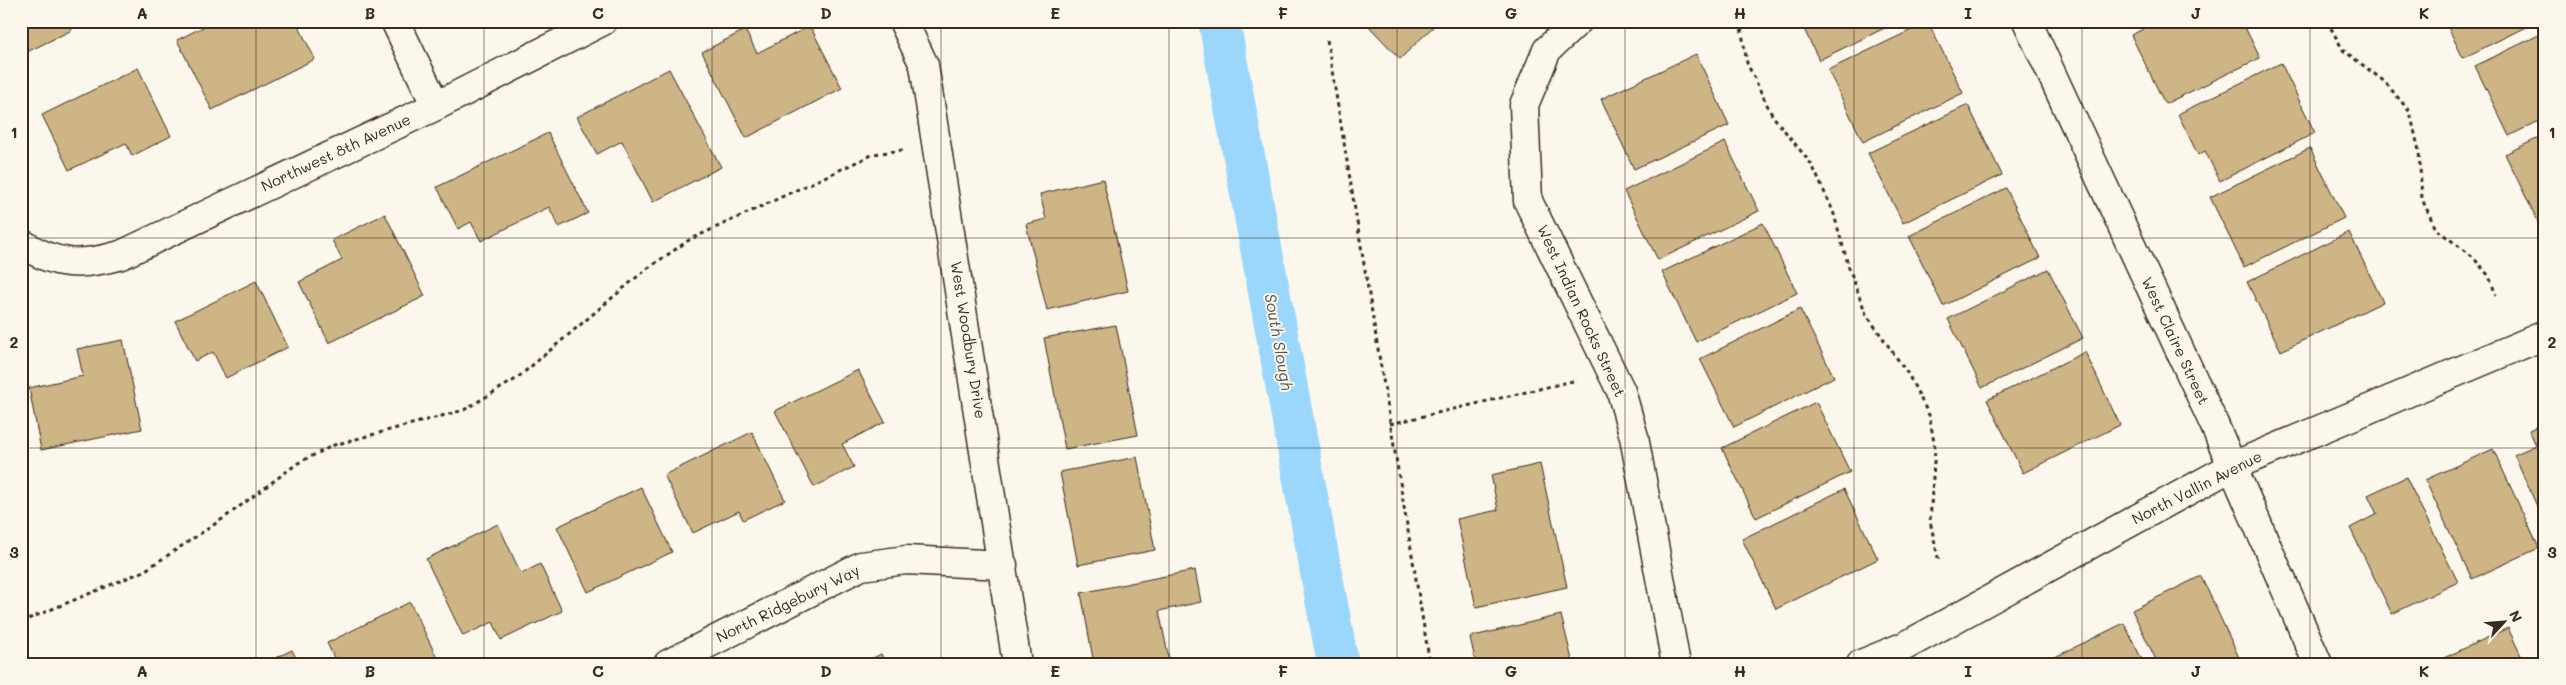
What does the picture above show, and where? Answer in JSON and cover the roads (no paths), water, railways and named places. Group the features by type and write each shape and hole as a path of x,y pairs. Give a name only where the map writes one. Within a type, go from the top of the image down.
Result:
{"street":[{"path":"395,21 436,106"},
{"name":"Northwest 8th Avenue","path":"21,244 63,263 96,262 121,255 436,106 603,21"},
{"name":"West Woodbury Drive","path":"903,21 924,65 939,146 1018,664"},
{"name":"West Indian Rocks Street","path":"1578,21 1547,50 1524,105 1528,200 1621,391 1634,437 1676,664"},
{"name":"West Claire Street","path":"2027,21 2233,466 2318,664"},
{"name":"North Vallin Avenue","path":"1861,664 1905,646 2233,466 2545,335"},
{"name":"North Ridgebury Way","path":"668,664 861,566 906,560 1003,565"}],"waterway":[{"name":"South Slough","path":"1219,21 1338,664"}]}
